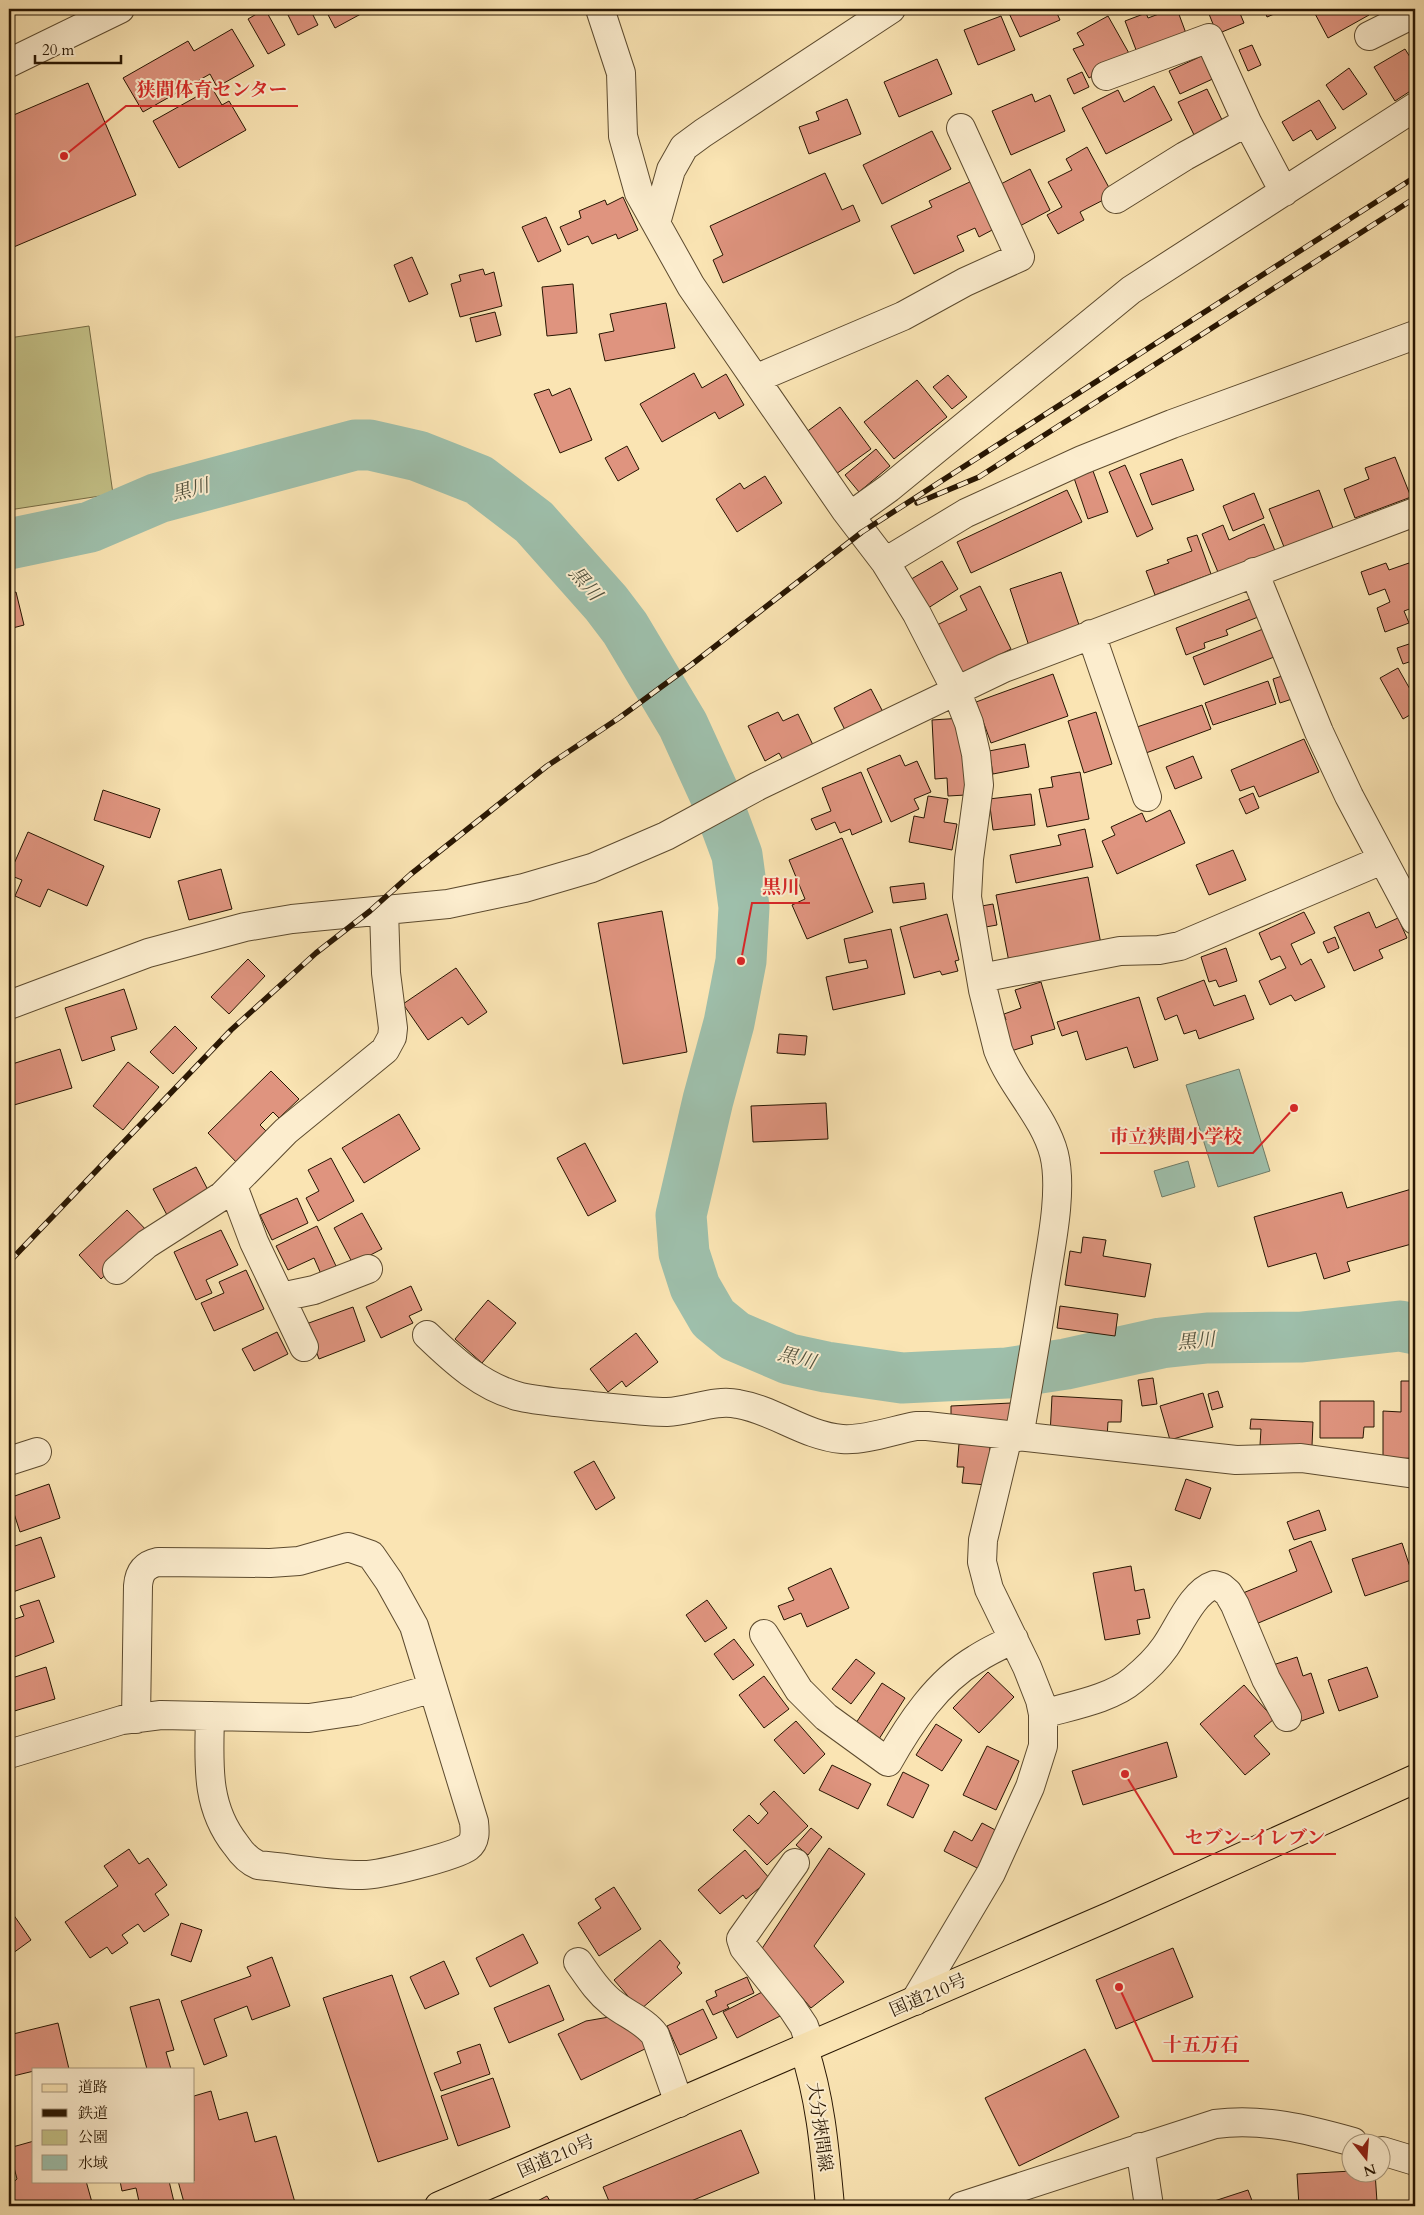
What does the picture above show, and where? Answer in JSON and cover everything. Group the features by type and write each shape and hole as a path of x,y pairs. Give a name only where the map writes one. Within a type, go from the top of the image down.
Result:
{"main road":[{"name":"国道210号","path":"439,2206 1113,1915 1415,1780"},
{"name":"大分挾間線","path":"807,2047 822,2117 830,2206"}],"street":[{"path":"9,63 120,9"},
{"path":"600,9 621,74 623,136 639,193 691,286 850,516 884,562 917,614 956,690 969,723 979,776 966,887 970,925 981,978 998,1050 1004,1066 1042,1126 1056,1162 1056,1191 1051,1246 1034,1355 1016,1434 983,1540 982,1562 989,1589 1014,1638 1035,1687 1043,1714 1044,1736 1039,1764 999,1857 980,1894 915,2001"},
{"path":"656,223 670,170 684,147 702,133 891,9"},
{"path":"1368,36 1415,13"},
{"path":"1106,76 1209,38 1247,122 1284,192"},
{"path":"850,516 889,488 1131,290 1415,108"},
{"path":"1116,199 1184,156 1247,122"},
{"path":"755,379 903,316 965,282 1020,256 960,128"},
{"path":"884,562 966,513 1082,460 1172,424 1415,335"},
{"path":"9,1005 106,968 245,926 292,919 448,904 524,888 592,868 666,836 758,786 956,690 1026,659 1415,512"},
{"path":"1254,572 1319,732 1348,796 1415,920"},
{"path":"1090,634 1147,797"},
{"path":"981,978 1120,951 1159,950 1180,946 1382,860"},
{"path":"118,1270 147,1244 222,1196 286,1131 378,1057 389,1044 392,1028 386,973 384,910"},
{"path":"233,1186 245,1223 304,1347"},
{"path":"281,1297 314,1290 368,1269"},
{"path":"427,1336 464,1369 477,1377 507,1393 535,1400 648,1411 684,1410 712,1404 739,1404 818,1433 841,1439 854,1439 916,1426 1016,1434 1191,1453 1236,1460 1300,1458 1415,1474"},
{"path":"9,1461 37,1452"},
{"path":"136,1719 138,1578 145,1567 158,1562 270,1563 299,1560 348,1547 370,1555 389,1581 409,1617 474,1822 475,1835 470,1846 460,1852 394,1870 362,1876 258,1865 246,1857 230,1839 222,1824 212,1795 208,1776 210,1716"},
{"path":"1043,1714 1111,1693 1126,1685 1162,1652 1200,1591 1214,1585 1221,1587 1228,1593 1235,1605 1266,1680 1287,1718"},
{"path":"764,1634 799,1690 826,1717 888,1762 909,1725 948,1681 976,1659 1014,1638"},
{"path":"9,1754 122,1720 161,1716 309,1718 356,1711 433,1688"},
{"path":"795,1863 741,1939 744,1948 804,2026 807,2047"},
{"path":"578,1962 601,1993 611,2003 649,2028 655,2035 679,2103"},
{"path":"962,2206 1202,2127 1240,2122 1300,2127 1342,2139"},
{"path":"1140,2147 1149,2206"},
{"path":"1392,2154 1415,2160"}],"green space":[{"path":"89,326 113,494 9,510 9,338"}],"water":[{"path":"1239,1069 1270,1171 1218,1187 1186,1085"},
{"path":"1188,1161 1195,1187 1162,1197 1154,1171"}],"building":[{"path":"265,9 285,45 268,54 248,19"},
{"path":"285,9 310,9 318,25 298,35"},
{"path":"325,9 370,9 335,28"},
{"path":"1014,9 1055,9 1060,20 1020,37 1008,11"},
{"path":"1177,9 1187,36 1138,55 1125,21 1146,13 1148,18"},
{"path":"1207,9 1245,9 1239,11 1244,23 1217,34"},
{"path":"1264,9 1286,9 1267,17"},
{"path":"1365,9 1369,15 1328,38 1313,10"},
{"path":"1001,16 1015,50 978,65 964,30"},
{"path":"1108,16 1130,55 1089,78 1073,49 1084,45 1077,33"},
{"path":"232,29 254,66 217,87 210,74 143,112 123,78 188,41 194,51"},
{"path":"1252,45 1261,65 1248,71 1239,50"},
{"path":"1405,49 1415,65 1415,88 1395,101 1374,67"},
{"path":"1206,54 1217,77 1180,94 1169,71"},
{"path":"937,59 952,94 899,117 884,82"},
{"path":"1349,68 1367,94 1343,110 1326,85"},
{"path":"1082,72 1089,87 1074,94 1067,79"},
{"path":"88,83 136,195 9,249 9,117"},
{"path":"1154,86 1172,120 1106,154 1082,108 1118,90 1124,102"},
{"path":"212,88 222,105 229,101 246,130 179,168 153,121"},
{"path":"1207,89 1225,126 1197,141 1178,102"},
{"path":"1032,94 1035,102 1050,95 1065,131 1011,155 992,111"},
{"path":"847,99 861,134 809,154 799,127 819,120 816,112"},
{"path":"1319,100 1336,128 1317,140 1311,130 1293,141 1282,122"},
{"path":"932,131 951,169 882,204 863,165"},
{"path":"1087,147 1113,195 1080,212 1084,220 1058,234 1047,215 1062,207 1048,182 1072,170 1066,159"},
{"path":"1030,169 1050,210 1018,227 997,186"},
{"path":"825,173 842,210 853,205 860,221 723,283 713,260 723,255 710,226"},
{"path":"974,180 996,228 979,237 975,228 957,236 964,251 914,274 891,226 932,207 929,201"},
{"path":"623,197 638,230 618,239 616,234 592,244 588,236 568,245 560,227 581,218 579,211 605,200 607,205"},
{"path":"546,217 561,251 538,262 522,227"},
{"path":"412,257 428,294 409,302 394,265"},
{"path":"483,269 485,275 494,272 502,306 460,317 451,284 461,281 459,275"},
{"path":"573,284 577,333 547,336 542,287"},
{"path":"666,303 675,348 605,361 599,334 614,331 610,314"},
{"path":"495,312 501,335 476,342 470,318"},
{"path":"694,373 702,388 726,374 744,405 719,419 715,412 662,442 640,404"},
{"path":"948,375 967,397 952,409 933,387"},
{"path":"917,380 947,417 894,459 864,422"},
{"path":"570,388 592,440 560,453 534,394 549,389 552,396"},
{"path":"840,407 871,449 836,474 805,433"},
{"path":"627,446 639,469 618,481 605,458"},
{"path":"876,449 890,466 859,492 845,475"},
{"path":"1395,457 1411,497 1355,518 1344,489 1369,479 1365,468"},
{"path":"1182,459 1194,490 1152,505 1140,474"},
{"path":"1125,465 1153,529 1137,537 1109,472"},
{"path":"1093,471 1108,512 1088,519 1074,478"},
{"path":"765,476 782,503 737,532 716,499 740,483 744,489"},
{"path":"1067,490 1082,522 971,573 957,542"},
{"path":"1319,490 1333,528 1284,547 1269,509"},
{"path":"1254,493 1264,518 1233,531 1223,506"},
{"path":"1264,524 1276,553 1220,577 1202,534 1223,525 1229,540"},
{"path":"1197,535 1211,574 1155,595 1146,571 1169,563 1167,560 1192,551 1187,538"},
{"path":"942,561 958,589 925,610 908,581"},
{"path":"1386,563 1389,570 1409,563 1415,579 1415,607 1404,611 1409,623 1385,632 1377,608 1390,602 1385,589 1369,595 1361,572"},
{"path":"1061,572 1080,628 1029,646 1010,589"},
{"path":"980,586 1011,649 961,674 937,625 967,610 960,596"},
{"path":"16,592 24,625 9,629 9,594"},
{"path":"1250,599 1258,617 1226,630 1228,635 1204,643 1205,648 1186,655 1176,628"},
{"path":"1263,629 1274,657 1204,685 1193,657"},
{"path":"1415,642 1415,660 1403,664 1397,648"},
{"path":"1398,668 1415,698 1415,712 1403,719 1380,678"},
{"path":"1053,674 1068,716 991,743 976,702"},
{"path":"1288,674 1295,698 1280,703 1273,679"},
{"path":"1268,681 1276,704 1213,725 1205,703"},
{"path":"871,689 883,712 848,736 834,708"},
{"path":"1202,705 1211,729 1146,753 1137,727"},
{"path":"778,712 783,721 798,714 814,747 784,762 779,753 765,761 748,726"},
{"path":"1096,712 1112,764 1084,773 1068,721"},
{"path":"962,718 966,795 948,796 947,778 935,779 932,720"},
{"path":"1304,739 1319,772 1259,797 1254,786 1240,791 1231,770"},
{"path":"1025,744 1029,767 993,774 989,751"},
{"path":"900,755 905,766 917,761 931,792 914,799 919,809 891,822 867,769"},
{"path":"1193,756 1202,778 1175,789 1166,767"},
{"path":"861,772 882,822 852,835 850,829 840,833 835,822 816,830 811,819 831,811 822,788"},
{"path":"1080,772 1089,819 1047,827 1039,789 1053,787 1051,777"},
{"path":"103,790 160,809 150,838 94,820"},
{"path":"1253,793 1259,808 1246,814 1239,799"},
{"path":"1031,794 1035,825 993,830 989,799"},
{"path":"928,796 948,799 944,822 957,824 952,850 909,842 914,816 924,818"},
{"path":"1170,810 1185,843 1117,874 1102,841 1115,835 1111,827 1142,813 1146,822"},
{"path":"1085,829 1093,867 1016,883 1010,855 1061,845 1058,835"},
{"path":"28,832 104,866 87,906 48,889 40,907 15,896 22,880 9,875"},
{"path":"842,838 873,912 807,939 792,905 805,899 789,860"},
{"path":"1233,850 1246,880 1209,895 1196,865"},
{"path":"221,869 232,909 189,920 178,881"},
{"path":"1088,877 1101,944 1009,962 996,895"},
{"path":"924,883 926,899 893,903 890,887"},
{"path":"993,904 997,925 980,928 976,907"},
{"path":"662,911 687,1052 623,1064 598,923"},
{"path":"1304,912 1315,933 1291,944 1301,965 1311,959 1325,987 1295,1001 1291,995 1270,1005 1259,981 1286,968 1280,956 1271,960 1259,933"},
{"path":"1369,912 1376,928 1398,918 1407,938 1379,950 1383,958 1354,971 1334,927"},
{"path":"947,914 959,960 955,961 958,971 942,975 940,971 914,978 900,927"},
{"path":"891,929 905,994 833,1010 826,977 868,968 866,960 849,963 844,939"},
{"path":"1335,937 1339,948 1328,953 1323,942"},
{"path":"1226,948 1237,981 1219,987 1216,980 1209,982 1201,957"},
{"path":"248,959 265,976 229,1014 211,997"},
{"path":"456,968 487,1012 468,1025 462,1017 428,1040 403,1004"},
{"path":"1204,980 1214,1006 1245,995 1254,1019 1199,1039 1196,1030 1184,1034 1177,1015 1165,1020 1157,998"},
{"path":"1041,982 1055,1029 1031,1036 1033,1044 1005,1053 996,1023 1006,1020 1004,1014 1021,1008 1015,990"},
{"path":"124,989 137,1029 111,1037 115,1050 82,1061 65,1008"},
{"path":"1139,997 1158,1060 1134,1068 1127,1047 1086,1060 1077,1031 1062,1036 1057,1022"},
{"path":"175,1026 197,1048 173,1074 150,1052"},
{"path":"779,1034 807,1036 805,1055 777,1053"},
{"path":"60,1049 72,1088 14,1105 9,1090 9,1065"},
{"path":"128,1062 159,1087 123,1130 93,1106"},
{"path":"271,1071 299,1099 279,1118 273,1112 260,1125 273,1138 242,1168 208,1133"},
{"path":"826,1103 828,1139 753,1142 751,1106"},
{"path":"399,1114 420,1149 364,1183 342,1148"},
{"path":"585,1143 616,1201 588,1216 557,1158"},
{"path":"331,1158 354,1201 318,1221 306,1198 319,1191 308,1170"},
{"path":"196,1167 209,1192 167,1215 153,1189"},
{"path":"1415,1188 1415,1243 1347,1262 1350,1271 1324,1279 1316,1253 1268,1267 1254,1217 1342,1192 1347,1208"},
{"path":"297,1198 308,1223 272,1240 260,1215"},
{"path":"127,1210 150,1234 101,1279 79,1255"},
{"path":"362,1213 382,1249 353,1264 334,1228"},
{"path":"317,1226 336,1266 321,1274 314,1258 288,1270 276,1246"},
{"path":"221,1230 238,1265 206,1280 212,1293 196,1300 174,1252"},
{"path":"1083,1237 1106,1240 1103,1256 1151,1264 1145,1297 1065,1285 1070,1251 1081,1253"},
{"path":"246,1270 264,1309 214,1331 201,1303 224,1293 219,1282"},
{"path":"411,1286 422,1310 409,1316 413,1323 381,1338 366,1307"},
{"path":"488,1300 516,1323 482,1363 455,1339"},
{"path":"1060,1306 1118,1314 1115,1336 1057,1328"},
{"path":"353,1307 365,1341 319,1359 306,1324"},
{"path":"277,1332 288,1354 254,1371 242,1349"},
{"path":"636,1333 658,1362 626,1387 622,1381 608,1392 590,1369"},
{"path":"1153,1378 1157,1404 1142,1406 1138,1380"},
{"path":"1401,1381 1415,1381 1415,1458 1383,1459 1383,1411 1401,1412"},
{"path":"1218,1391 1223,1407 1212,1410 1208,1394"},
{"path":"1203,1393 1213,1427 1170,1440 1160,1406"},
{"path":"1052,1396 1122,1400 1121,1422 1108,1422 1107,1438 1050,1435"},
{"path":"1320,1401 1374,1401 1374,1427 1364,1427 1363,1438 1320,1438"},
{"path":"1011,1403 1012,1430 951,1420 951,1406"},
{"path":"1251,1419 1313,1422 1312,1446 1260,1445 1261,1429 1250,1429"},
{"path":"959,1444 990,1446 987,1485 962,1483 964,1467 957,1467"},
{"path":"594,1461 615,1498 596,1510 574,1472"},
{"path":"1186,1479 1211,1488 1200,1519 1175,1510"},
{"path":"49,1484 60,1518 20,1532 9,1498"},
{"path":"1319,1510 1326,1530 1294,1540 1287,1522"},
{"path":"41,1537 55,1577 10,1593 9,1548"},
{"path":"1311,1541 1332,1592 1256,1624 1243,1593 1297,1571 1289,1550"},
{"path":"1402,1543 1414,1579 1365,1596 1352,1559"},
{"path":"1131,1566 1135,1591 1144,1589 1150,1618 1137,1620 1140,1634 1105,1640 1093,1573"},
{"path":"831,1568 849,1608 807,1627 801,1613 784,1620 778,1606 794,1600 788,1588"},
{"path":"39,1600 54,1642 9,1659 9,1621 24,1616 20,1606"},
{"path":"707,1600 727,1628 705,1642 686,1615"},
{"path":"734,1639 754,1665 733,1680 714,1654"},
{"path":"1297,1657 1303,1676 1311,1673 1324,1713 1293,1724 1273,1665"},
{"path":"856,1659 875,1673 851,1704 832,1689"},
{"path":"46,1667 55,1699 11,1712 9,1704 9,1679"},
{"path":"1367,1667 1378,1697 1339,1711 1328,1680"},
{"path":"988,1672 1014,1697 979,1733 953,1708"},
{"path":"764,1676 789,1709 764,1728 739,1695"},
{"path":"882,1683 905,1698 879,1739 856,1723"},
{"path":"1244,1685 1274,1719 1254,1736 1270,1754 1245,1775 1200,1724"},
{"path":"796,1721 825,1754 804,1774 774,1740"},
{"path":"936,1724 962,1740 942,1771 916,1755"},
{"path":"1167,1742 1177,1777 1083,1805 1072,1771"},
{"path":"987,1746 1019,1761 996,1810 963,1795"},
{"path":"832,1765 871,1784 858,1809 819,1790"},
{"path":"903,1772 929,1785 913,1818 887,1805"},
{"path":"774,1791 808,1826 767,1865 733,1830 749,1815 758,1824 768,1813 760,1804"},
{"path":"982,1823 1001,1833 981,1870 944,1851 954,1831 972,1841"},
{"path":"811,1828 822,1837 808,1855 796,1845"},
{"path":"829,1848 865,1874 814,1946 844,1982 811,2008 761,1950"},
{"path":"129,1849 139,1864 148,1858 167,1885 155,1894 169,1915 144,1932 138,1924 122,1935 128,1943 112,1954 107,1947 90,1958 65,1922 118,1886 104,1866"},
{"path":"745,1850 770,1879 746,1899 743,1895 720,1914 698,1890"},
{"path":"614,1887 641,1929 599,1956 578,1923 601,1908 595,1899"},
{"path":"13,1914 31,1940 9,1956 9,1916"},
{"path":"181,1923 202,1930 191,1962 171,1955"},
{"path":"523,1934 538,1963 490,1987 476,1958"},
{"path":"660,1940 680,1963 677,1967 682,1973 640,2010 614,1980"},
{"path":"1173,1948 1193,1997 1116,2029 1096,1980"},
{"path":"272,1957 290,2006 252,2020 247,2006 214,2019 227,2056 204,2065 181,2001 251,1976 247,1967"},
{"path":"444,1961 459,1994 425,2009 410,1977"},
{"path":"392,1975 448,2139 378,2162 323,1998"},
{"path":"747,1977 754,1993 727,2005 729,2008 713,2015 706,2001 717,1996 715,1991"},
{"path":"549,1985 564,2020 509,2043 494,2008"},
{"path":"768,1989 788,2012 737,2038 723,2012"},
{"path":"159,1999 174,2050 166,2052 171,2068 147,2068 130,2007"},
{"path":"703,2009 717,2038 680,2055 667,2026"},
{"path":"615,2016 651,2046 581,2080 558,2034 586,2021"},
{"path":"58,2023 69,2068 32,2068 32,2071 9,2077 9,2035"},
{"path":"480,2044 490,2074 441,2091 434,2073 461,2063 457,2052"},
{"path":"1085,2049 1119,2117 1019,2166 985,2098"},
{"path":"493,2078 510,2127 458,2146 441,2096"},
{"path":"211,2091 219,2120 247,2112 255,2142 276,2136 296,2206 185,2206 178,2182 195,2182 195,2096"},
{"path":"741,2130 759,2173 679,2206 611,2206 603,2187"},
{"path":"32,2142 32,2182 86,2182 93,2206 12,2206 9,2186 17,2179 9,2148"},
{"path":"1342,2172 1342,2182 1376,2182 1377,2202 1299,2206 1297,2174"},
{"path":"120,2182 169,2182 175,2206 140,2206 136,2188 122,2191"},
{"path":"1248,2190 1254,2206 1199,2206"},
{"path":"547,2196 553,2206 528,2206"}],"waterway":[{"name":"黒川","path":"9,544 90,527 158,498 355,445 370,445 418,456 479,480 534,522 606,603 625,628 683,725 714,793 737,855 744,907 741,961 729,1023 708,1100 681,1215 684,1253 695,1287 713,1318 735,1336 789,1359 826,1367 902,1378 1007,1373 1066,1364 1161,1343 1207,1338 1302,1337 1400,1326 1415,1329"}],"railway":[{"path":"9,1262 231,1030 316,953 370,911 411,874 547,766 619,718 691,665 862,532 1415,177"},
{"path":"917,503 979,477 1415,198"}],"place":[{"name":"狭間体育センター","path":"64,156"},
{"name":"黒川","path":"741,961"},
{"name":"市立狭間小学校","path":"1294,1108"},
{"name":"セブン-イレブン","path":"1125,1774"},
{"name":"十五万石","path":"1119,1987"}]}
